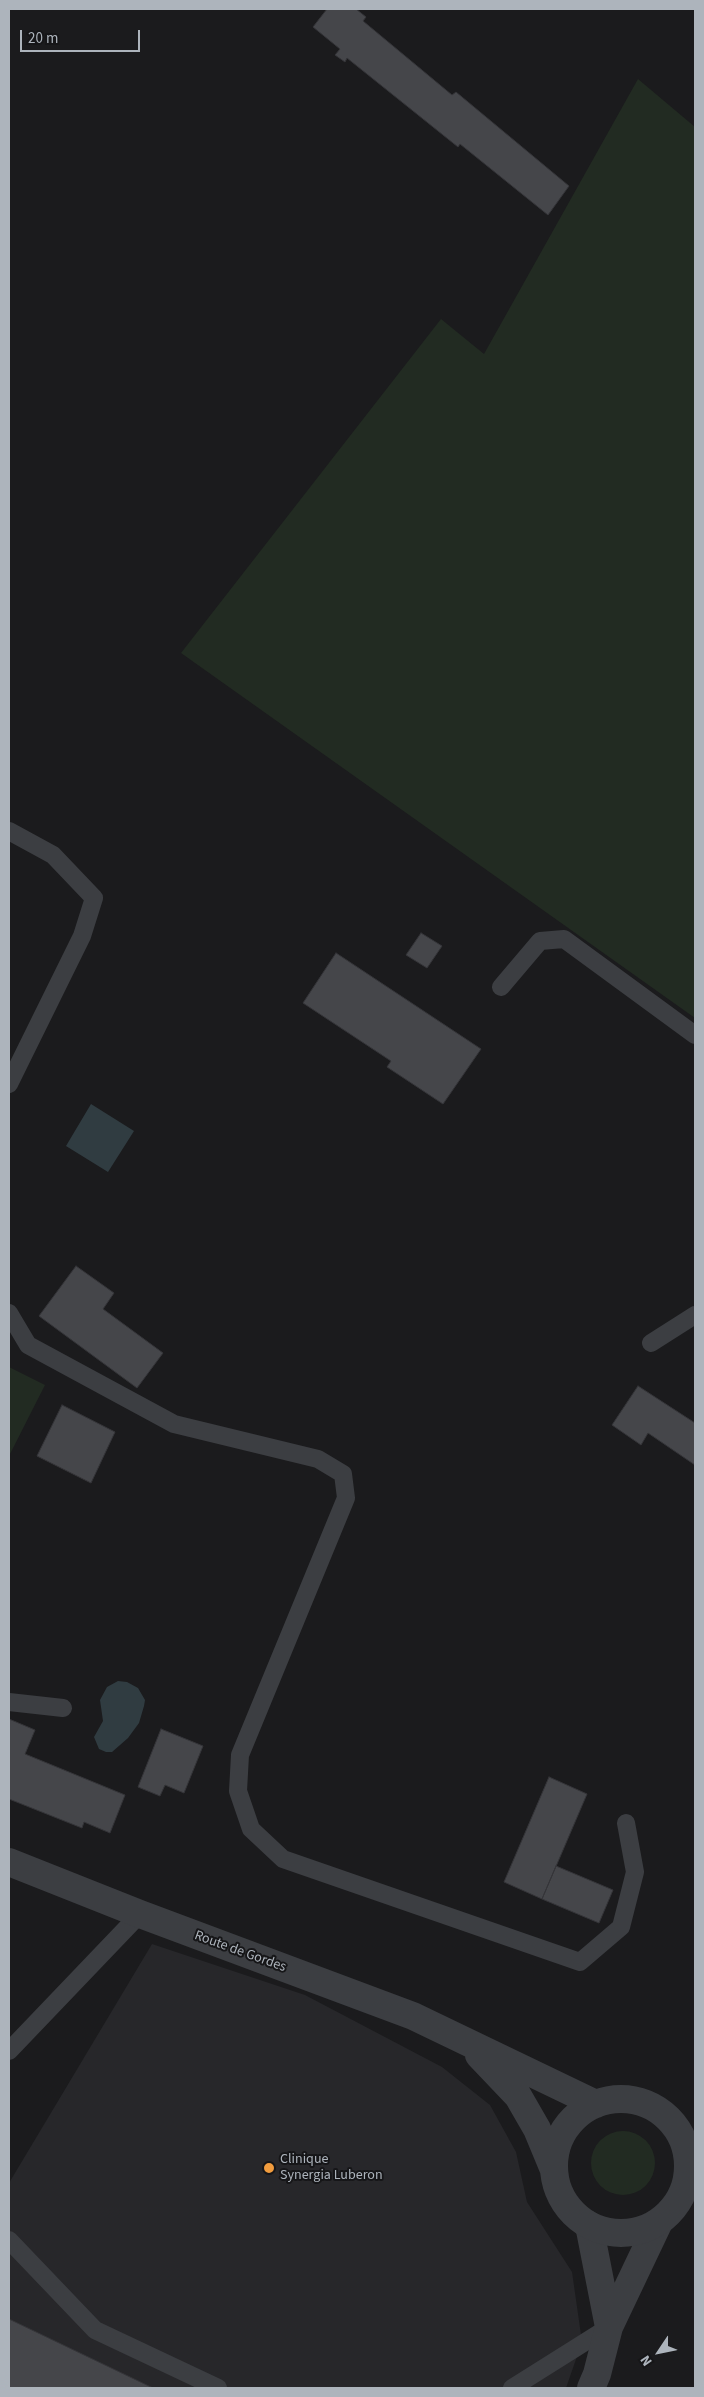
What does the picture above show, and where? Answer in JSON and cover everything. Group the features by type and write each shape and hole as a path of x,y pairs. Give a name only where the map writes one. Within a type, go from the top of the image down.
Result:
{"street":[{"name":"Route de Gordes","path":"9,1862 140,1914 413,2016 596,2104"},
{"name":"Route de Gordes","path":"470,2045 518,2096 537,2129 554,2170"},
{"path":"612,2100 636,2101 658,2110 683,2125 682,2139 688,2159 687,2196 659,2222 637,2232 612,2233 589,2225 571,2211 559,2192 554,2170 556,2149 564,2130 578,2115 596,2104 612,2100"},
{"path":"591,2388 597,2374 610,2327 659,2222"},
{"path":"589,2225 610,2327"}],"lane":[{"path":"9,831 53,855 94,898 82,936 9,1084"},
{"path":"501,987 540,941 564,939 695,1035"},
{"path":"9,1313 28,1345 174,1424 318,1459 343,1474 346,1498 240,1754 238,1791 250,1830 283,1860 580,1962 621,1927 635,1872 626,1823"},
{"path":"651,1343 695,1315"},
{"path":"9,1702 63,1708"},
{"path":"9,2050 140,1914"},
{"path":"9,2240 95,2330 218,2388"},
{"path":"512,2388 610,2327"}],"shaded area":[{"path":"638,79 695,127 695,1018 181,653 441,319 484,354"},
{"path":"91,1104 134,1131 108,1172 66,1146"},
{"path":"9,1367 45,1385 9,1456"},
{"path":"118,1681 127,1682 138,1688 145,1700 144,1706 139,1723 128,1738 112,1752 106,1752 99,1749 94,1737 103,1721 100,1700 107,1687"},
{"name":"Clinique Synergia Luberon","path":"152,1944 305,1995 442,2067 490,2105 516,2152 527,2202 572,2272 582,2342 566,2388 9,2388 9,2183"},
{"path":"623,2131 641,2137 649,2145 655,2163 649,2181 641,2189 623,2195 605,2189 597,2181 591,2163 597,2145 605,2137"}],"building":[{"path":"327,9 356,9 366,17 363,21 452,95 456,92 569,186 548,215 460,144 458,147 347,58 345,62 335,55 340,49 313,27"},
{"path":"421,933 442,946 427,968 406,955"},
{"path":"336,953 481,1049 443,1104 387,1067 391,1061 303,1003"},
{"path":"76,1266 114,1293 103,1309 163,1353 137,1388 39,1316"},
{"path":"638,1386 695,1423 695,1465 648,1433 641,1445 612,1425"},
{"path":"62,1405 115,1432 91,1483 37,1456"},
{"path":"9,1719 35,1730 25,1754 125,1795 110,1833 84,1822 82,1828 9,1799"},
{"path":"161,1729 203,1746 184,1793 165,1785 160,1796 138,1787"},
{"path":"549,1777 587,1794 542,1899 504,1882"},
{"path":"556,1866 613,1890 599,1923 542,1899"},
{"path":"9,2319 153,2388 9,2388"}],"place":[{"name":"Clinique Synergia Luberon","path":"269,2168"}]}
